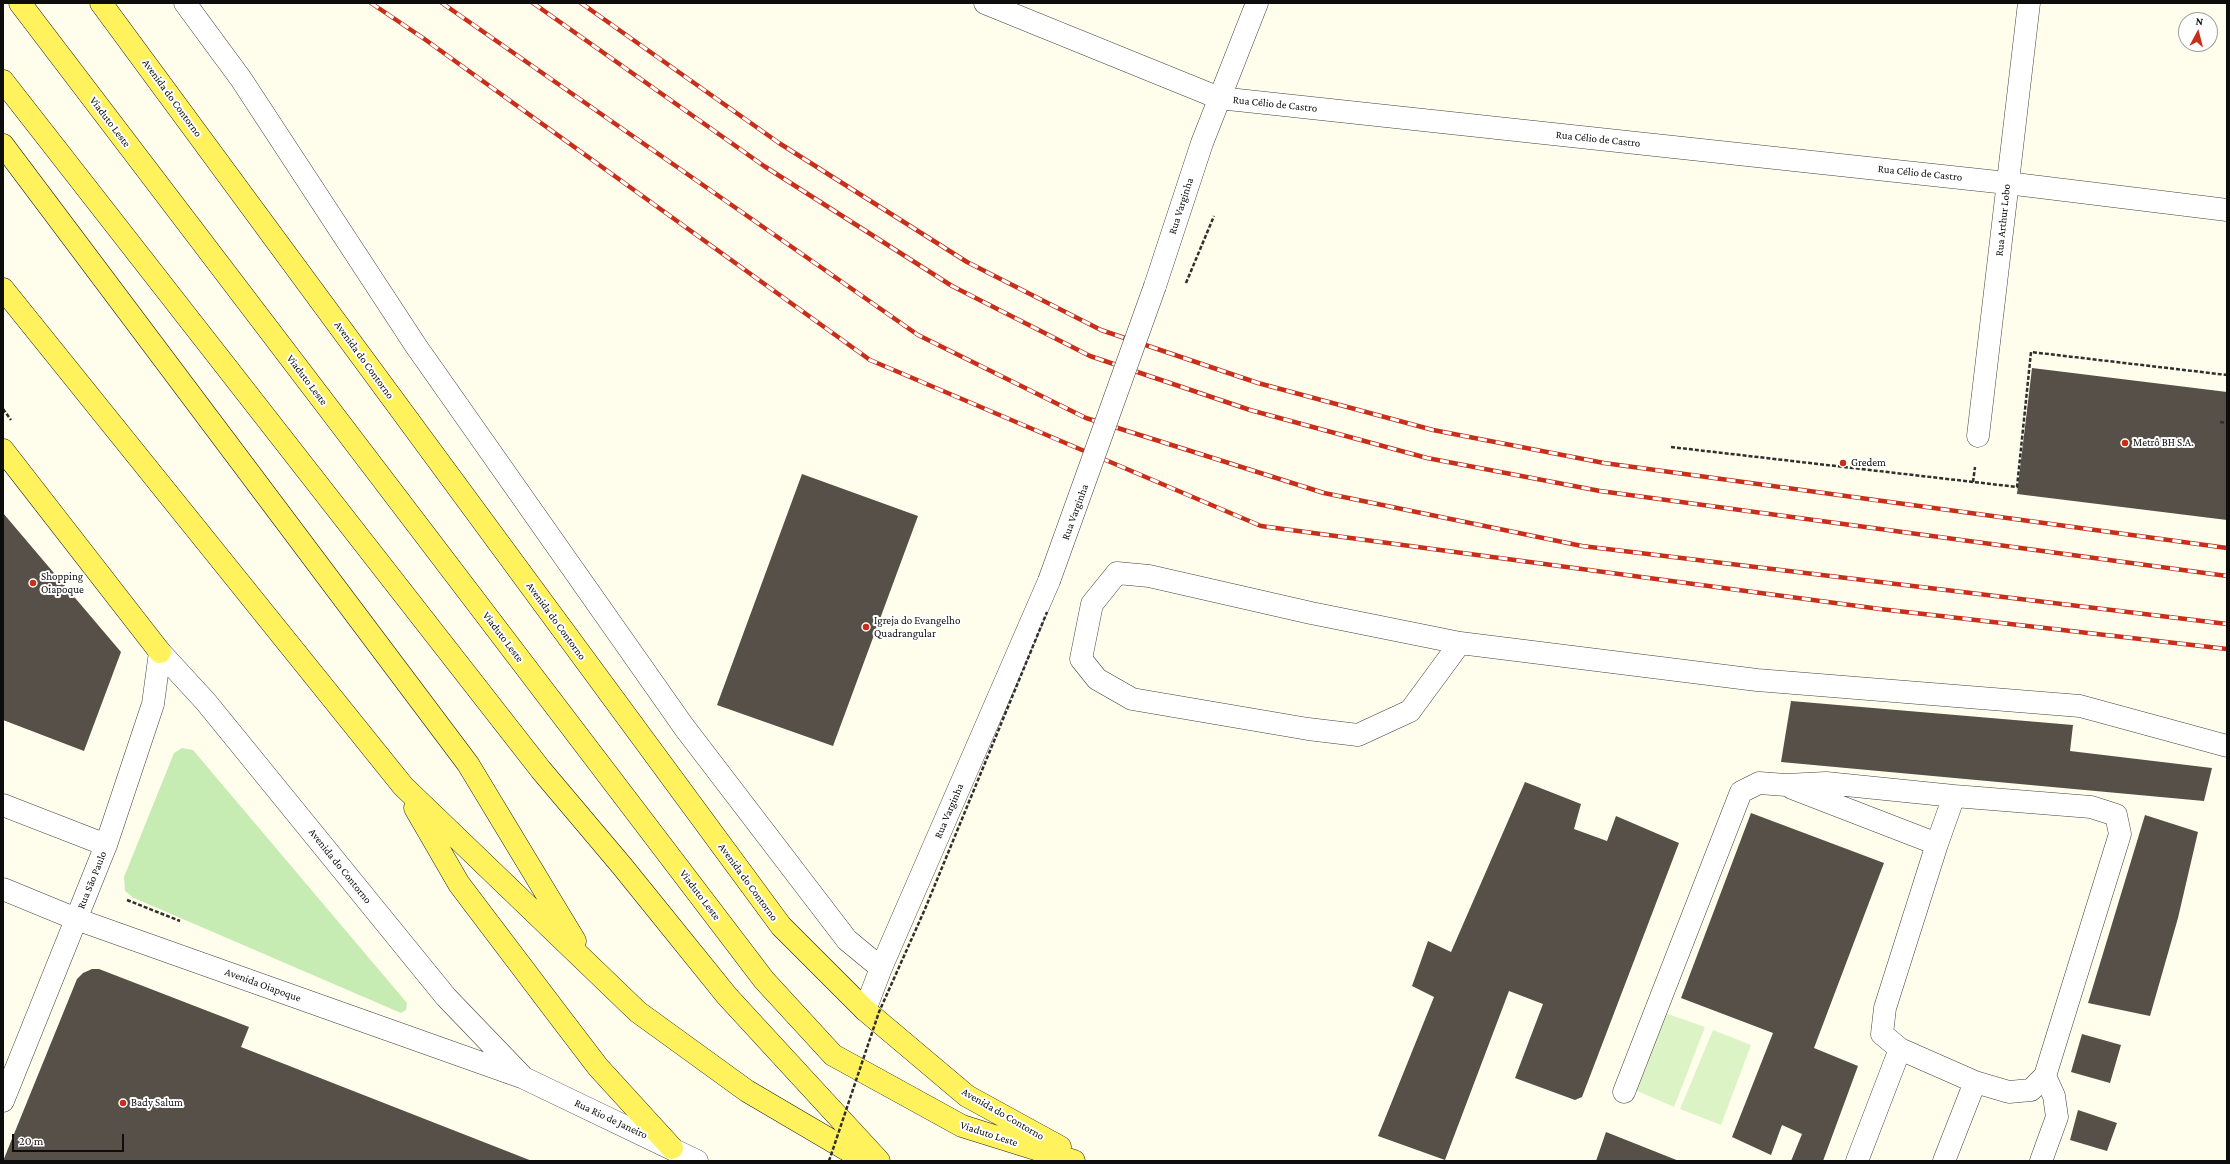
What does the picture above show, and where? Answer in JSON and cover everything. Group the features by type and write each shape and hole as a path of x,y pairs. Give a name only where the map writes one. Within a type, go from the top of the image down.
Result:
{"main road":[{"name":"Viaduto Leste","path":"20,3 764,980 833,1055 962,1126 1074,1161"},
{"name":"Avenida do Contorno","path":"101,3 781,926 865,1010 967,1096 1086,1161"},
{"path":"3,81 540,770 622,866 727,996 879,1161"},
{"path":"3,145 468,764 590,965"},
{"path":"3,289 403,786 638,1012 746,1091 866,1161"},
{"path":"3,450 126,606 160,652"},
{"path":"403,786 469,896 598,1067 672,1148"}],"street":[{"path":"185,3 241,79 416,346 684,727 847,940 881,968"},
{"name":"Rua Célio de Castro","path":"985,3 1219,98 2007,183 2227,210"},
{"name":"Rua Varginha","path":"865,1010 881,968 1049,581 1155,286 1219,98 1257,3"},
{"name":"Rua Arthur Lobo","path":"1978,436 2029,3"},
{"path":"1460,643 1410,711 1358,735 1308,729 1132,699 1097,679 1081,659 1092,604 1117,573 1149,576 1311,613 1460,643 1757,680 2080,706 2227,746"},
{"name":"Rua São Paulo","path":"3,1101 106,845 153,704 160,652"},
{"name":"Avenida do Contorno","path":"160,652 206,702 446,997 524,1078"},
{"path":"1624,1092 1741,792 1759,783 1786,785 1826,783 1954,796 2091,807 2116,815 2120,834 2045,1076 2031,1090 2009,1092 1975,1082 1900,1049 1882,1034 1885,1008 1937,844 1954,796"},
{"path":"1786,785 1937,844"},
{"path":"3,805 106,845"},
{"name":"Avenida Oiapoque","path":"3,889 76,919 524,1078"},
{"path":"1858,1161 1900,1049"},
{"path":"2041,1161 2057,1117 2054,1096 2045,1076"},
{"name":"Rua Rio de Janeiro","path":"524,1078 697,1161"},
{"path":"1944,1161 1975,1082"}],"path":[{"path":"1184,288 1214,216"},
{"path":"2220,422 2227,423"},
{"path":"829,1161 879,1012 925,909 1049,608"}],"green space":[{"path":"182,748 193,750 407,1003 406,1010 401,1013 134,898 125,891 124,877 174,753"},
{"path":"1665,1013 1705,1027 1674,1107 1635,1090"},
{"path":"1713,1030 1751,1045 1721,1125 1680,1109"}],"building":[{"name":"Metrô BH S.A.","path":"2032,368 2227,392 2227,520 2017,494"},
{"path":"802,474 918,516 833,746 717,705"},
{"name":"Shopping Oiapoque","path":"3,513 121,652 84,751 3,720"},
{"path":"1791,701 2073,725 2070,751 2212,768 2204,801 1781,762"},
{"path":"1525,782 1581,804 1574,829 1607,841 1616,816 1679,843 1582,1097 1575,1100 1515,1078 1543,1004 1509,991 1445,1160 1378,1136 1434,997 1412,986 1428,941 1451,952"},
{"path":"1751,813 1884,863 1814,1048 1858,1066 1823,1161 1791,1161 1802,1134 1782,1125 1771,1155 1732,1137 1773,1033 1681,998"},
{"path":"2145,815 2198,832 2178,918 2150,1016 2088,1003"},
{"name":"Bady Salum","path":"92,969 99,969 249,1027 241,1047 532,1161 3,1161 77,979 83,973"},
{"path":"2082,1034 2121,1045 2110,1083 2071,1072"},
{"path":"2078,1110 2117,1123 2107,1151 2070,1140"},
{"path":"1606,1132 1679,1161 1596,1161"}],"railway":[{"path":"371,3 423,38 870,360 1261,526 1880,609 2227,649"},
{"path":"442,3 918,335 1086,418 1324,493 1582,546 2227,624"},
{"path":"533,3 764,166 952,286 1090,356 1250,410 1427,458 1600,491 2227,576"},
{"path":"581,3 779,143 967,262 1101,330 1258,383 1433,430 1604,463 2227,548"}],"place":[{"name":"Metrô BH S.A.","path":"2125,443"},
{"name":"Gredem","path":"1843,463"},
{"name":"Shopping Oiapoque","path":"33,583"},
{"name":"Igreja do Evangelho Quadrangular","path":"866,627"},
{"name":"Bady Salum","path":"123,1103"}]}
